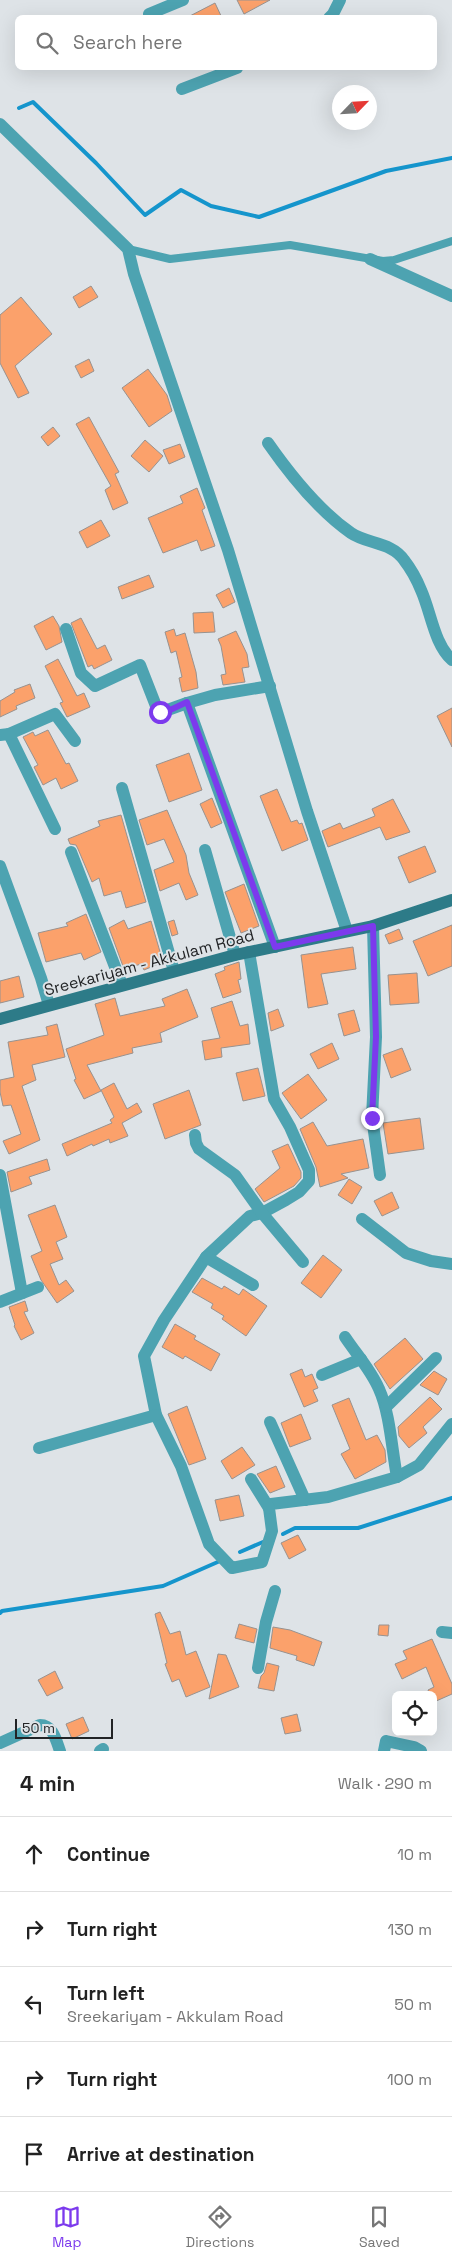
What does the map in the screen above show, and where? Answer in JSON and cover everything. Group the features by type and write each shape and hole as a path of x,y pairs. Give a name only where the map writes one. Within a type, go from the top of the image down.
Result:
{"main road":[{"name":"Sreekariyam - Akkulam Road","path":"0,1019 236,954 373,926 452,900"}],"street":[{"path":"149,14 183,0"},
{"path":"333,15 340,0"},
{"path":"182,89 232,70"},
{"path":"0,124 128,249 134,274 228,550 307,811 347,932"},
{"path":"370,259 452,296"},
{"path":"268,444 298,483 332,519 353,535 382,544 403,558 421,589 437,635 452,660"},
{"path":"66,629 81,672 95,686 140,665 159,711 168,711 187,702 270,686"},
{"path":"187,702 275,947"},
{"path":"55,829 5,735 55,714 75,741"},
{"path":"122,788 174,971"},
{"path":"205,850 236,954"},
{"path":"71,852 122,985"},
{"path":"1,874 42,978 49,1005"},
{"path":"373,926 376,1037 372,1118 380,1175"},
{"path":"249,952 274,1099 290,1127 310,1174 309,1181 300,1192 262,1213 250,1216 206,1257 164,1320 144,1356 156,1414 180,1466 209,1544 232,1568 262,1562 272,1531 269,1508 251,1479"},
{"path":"195,1135 196,1143 200,1149 235,1175 262,1213 302,1262"},
{"path":"0,1175 22,1293"},
{"path":"362,1219 406,1252 431,1261 452,1264"},
{"path":"206,1257 253,1285"},
{"path":"0,1302 38,1287"},
{"path":"345,1337 379,1389 386,1407 397,1477"},
{"path":"386,1407 436,1358"},
{"path":"322,1375 361,1359"},
{"path":"39,1448 156,1414"},
{"path":"270,1422 305,1500"},
{"path":"269,1508 276,1502 328,1497 397,1477 420,1465 452,1424"},
{"path":"258,1668 266,1622 275,1591"},
{"path":"0,1743 40,1725 45,1725 52,1731 60,1751"},
{"path":"384,1751 386,1741 414,1747 421,1751"}],"lane":[{"path":"128,249 170,259 290,245 370,259 394,260 452,241"}],"building":[{"path":"237,0 270,0 244,14"},
{"path":"215,3 221,15 192,15"},
{"path":"91,286 98,297 79,308 73,297"},
{"path":"21,297 52,334 15,366 29,393 18,398 0,363 0,315"},
{"path":"89,359 94,371 81,378 75,366"},
{"path":"148,369 167,395 172,411 149,427 122,388"},
{"path":"89,417 119,472 115,474 128,503 113,510 105,490 111,486 76,424"},
{"path":"53,427 60,436 48,446 41,437"},
{"path":"145,440 163,456 149,472 131,456"},
{"path":"180,444 185,457 169,464 163,450"},
{"path":"197,488 205,508 202,510 215,546 201,551 197,540 163,553 148,518 183,503 180,496"},
{"path":"101,520 110,536 87,548 79,532"},
{"path":"149,575 154,587 122,599 118,587"},
{"path":"229,588 235,602 223,608 216,595"},
{"path":"213,612 215,632 194,633 193,613"},
{"path":"53,616 59,626 62,642 46,650 34,626"},
{"path":"81,618 97,649 105,645 112,660 94,669 92,665 88,667 71,623"},
{"path":"174,629 176,636 185,633 196,672 198,688 182,692 179,678 182,677 176,651 171,653 165,632"},
{"path":"236,631 247,654 249,667 242,668 245,682 223,685 221,675 226,674 218,639"},
{"path":"58,659 77,696 84,693 90,707 67,717 60,703 63,702 45,666"},
{"path":"30,684 35,698 16,706 17,709 0,717 0,701 15,692 14,690"},
{"path":"452,708 452,747 437,716"},
{"path":"48,730 66,764 69,763 78,781 61,789 56,778 43,785 34,767 38,765 23,737 33,732 35,736"},
{"path":"189,753 202,790 169,802 156,765"},
{"path":"277,789 291,822 297,820 299,824 302,823 308,840 282,851 260,796"},
{"path":"212,798 222,823 211,828 200,804"},
{"path":"393,799 410,832 386,840 380,827 328,847 322,831 340,823 343,829 375,816 372,809"},
{"path":"167,810 186,855 189,873 198,895 186,900 179,883 160,891 154,870 174,862 164,839 147,845 139,820"},
{"path":"121,815 146,902 126,908 121,891 104,896 99,878 92,882 76,845 70,844 68,839 100,826 98,821"},
{"path":"425,846 436,872 409,883 398,857"},
{"path":"244,884 259,926 241,933 225,892"},
{"path":"86,914 101,952 84,960 81,953 46,962 38,933 68,926 66,923"},
{"path":"124,920 128,929 151,921 163,962 144,970 141,964 124,969 109,928"},
{"path":"174,920 178,934 172,936 168,922"},
{"path":"452,925 452,966 428,976 413,941"},
{"path":"399,929 403,939 389,944 385,935"},
{"path":"353,947 356,969 321,974 328,1004 308,1008 301,955"},
{"path":"239,962 241,979 238,980 241,992 223,998 215,974 225,970 224,967"},
{"path":"417,973 419,1003 390,1005 388,975"},
{"path":"19,976 24,997 0,1003 0,981"},
{"path":"187,989 198,1017 160,1033 162,1042 132,1048 133,1053 87,1065 101,1091 84,1099 74,1080 76,1079 66,1049 104,1035 95,1004 115,998 120,1016 165,1006 162,999"},
{"path":"232,1001 240,1026 248,1024 250,1044 221,1048 222,1057 205,1060 202,1041 220,1038 211,1008"},
{"path":"278,1009 284,1026 271,1031 268,1013"},
{"path":"354,1010 360,1031 344,1036 338,1014"},
{"path":"57,1024 65,1057 32,1065 36,1080 22,1086 40,1140 9,1154 3,1141 21,1134 11,1105 3,1106 0,1092 0,1080 14,1077 8,1042 48,1035 46,1027"},
{"path":"332,1043 339,1059 318,1069 310,1054"},
{"path":"402,1048 411,1070 391,1078 383,1055"},
{"path":"258,1068 265,1096 243,1101 236,1073"},
{"path":"308,1074 327,1100 301,1119 282,1093"},
{"path":"114,1083 127,1109 137,1103 142,1112 122,1123 128,1136 110,1143 109,1139 93,1146 92,1144 67,1156 62,1144 112,1123 110,1120 114,1117 101,1090"},
{"path":"189,1090 201,1125 165,1139 153,1104"},
{"path":"420,1118 424,1149 388,1154 383,1123"},
{"path":"313,1122 327,1146 363,1139 369,1168 341,1174 348,1178 320,1187 316,1167 300,1129"},
{"path":"288,1144 301,1172 301,1178 294,1186 264,1202 255,1189 280,1168 272,1151"},
{"path":"47,1159 50,1170 29,1177 32,1184 11,1192 7,1172"},
{"path":"349,1179 362,1187 352,1204 338,1195"},
{"path":"392,1192 399,1208 382,1216 374,1201"},
{"path":"55,1205 67,1237 56,1242 63,1259 50,1264 59,1285 66,1280 74,1291 57,1303 41,1280 31,1256 42,1251 28,1215"},
{"path":"323,1255 342,1270 321,1298 301,1283"},
{"path":"202,1278 222,1289 224,1286 239,1295 243,1289 267,1306 246,1336 222,1319 224,1316 211,1308 213,1304 192,1292"},
{"path":"25,1301 28,1311 24,1312 34,1333 21,1340 14,1326 9,1307"},
{"path":"175,1324 196,1336 194,1339 220,1354 211,1371 185,1356 183,1359 162,1347"},
{"path":"405,1338 423,1359 390,1389 374,1364"},
{"path":"302,1369 305,1377 312,1374 318,1388 313,1390 318,1401 304,1407 290,1374"},
{"path":"434,1371 447,1379 438,1395 420,1385"},
{"path":"430,1397 442,1409 423,1427 427,1433 409,1448 399,1436 398,1427"},
{"path":"349,1398 366,1440 377,1435 385,1450 386,1462 355,1479 341,1454 350,1449 332,1405"},
{"path":"187,1406 206,1459 189,1465 168,1414"},
{"path":"301,1414 311,1439 290,1447 281,1423"},
{"path":"242,1447 255,1465 232,1479 221,1461"},
{"path":"276,1466 285,1487 270,1493 257,1474"},
{"path":"239,1495 244,1516 220,1521 215,1500"},
{"path":"298,1535 306,1550 289,1559 281,1543"},
{"path":"160,1612 170,1634 180,1631 186,1655 196,1651 210,1687 186,1697 179,1679 172,1682 165,1664 167,1663 155,1614"},
{"path":"239,1624 257,1629 254,1643 235,1638"},
{"path":"379,1625 389,1625 388,1636 378,1635"},
{"path":"273,1627 290,1630 322,1642 314,1666 296,1660 297,1656 270,1648"},
{"path":"432,1639 452,1684 452,1694 437,1701 437,1691 428,1690 434,1687 426,1667 402,1679 395,1664 407,1659 403,1651"},
{"path":"218,1654 226,1655 239,1687 209,1699"},
{"path":"267,1663 279,1666 274,1691 258,1688"},
{"path":"55,1671 63,1688 47,1696 38,1680"},
{"path":"297,1714 301,1731 285,1734 281,1718"},
{"path":"83,1717 89,1731 72,1739 66,1724"}],"waterway":[{"path":"19,108 33,102 96,163 145,215 181,190 211,206 259,217 386,171 452,158"},
{"path":"283,1534 295,1528 358,1528 452,1498"},
{"path":"240,1552 263,1542"},
{"path":"0,1613 2,1611 163,1586 220,1561"}],"route":[{"path":"160,712 168,711 187,702 275,947 373,926 373,985 376,1037 372,1118"}]}
